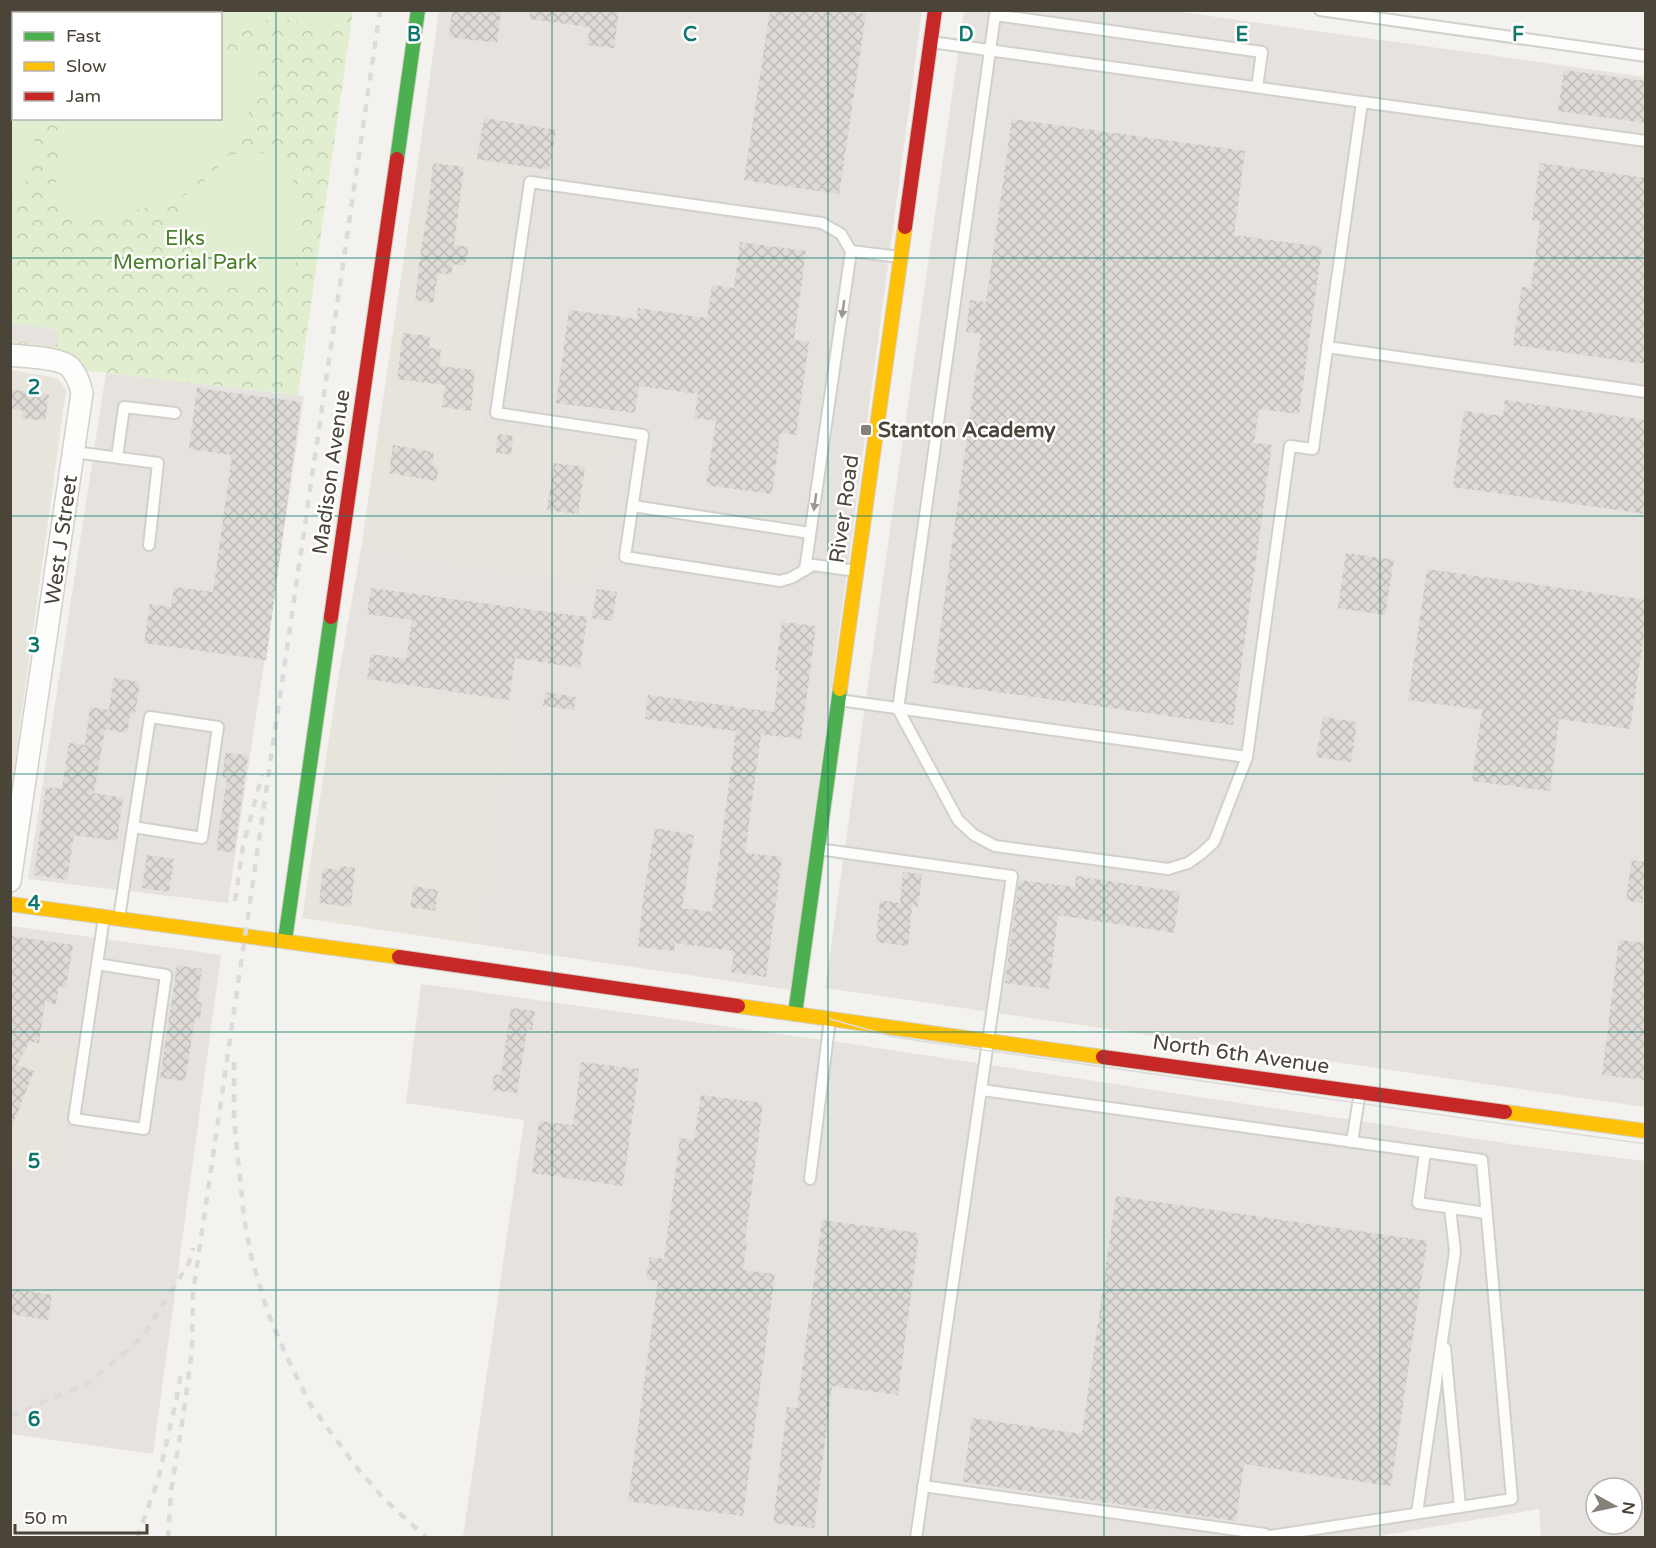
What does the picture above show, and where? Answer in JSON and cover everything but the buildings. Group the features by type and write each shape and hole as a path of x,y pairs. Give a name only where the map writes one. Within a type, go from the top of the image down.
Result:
{"street":[{"name":"Madison Avenue","path":"285,940 418,10"},
{"name":"River Road","path":"795,1014 935,10"},
{"name":"West J Street","path":"10,355 59,361 69,365 78,376 82,393 10,881"},
{"name":"North 6th Avenue","path":"10,903 1646,1131"}],"lane":[{"path":"1320,10 1646,56"},
{"path":"1257,87 1262,52 995,15 898,709 958,820 974,835 995,846 1168,869 1188,863 1214,842 1247,757 1290,446 1313,449 1362,102"},
{"path":"931,42 1646,141"},
{"path":"805,570 851,251 841,234 822,223 530,182 496,413 643,435 625,557 780,581 791,578 805,570 813,565 856,571"},
{"path":"851,251 900,257"},
{"path":"1327,347 1646,392"},
{"path":"117,458 124,406 175,413"},
{"path":"74,452 158,463 149,545"},
{"path":"633,506 810,533"},
{"path":"838,700 1247,757"},
{"path":"119,918 133,827 150,717 218,727 202,838 133,827"},
{"path":"818,849 1012,876 916,1538"},
{"path":"97,964 166,975 144,1129 74,1119 104,916"},
{"path":"810,1179 830,1019"},
{"path":"982,1090 1482,1160 1512,1499 1257,1538"},
{"path":"1352,1142 1360,1092"},
{"path":"1425,1152 1418,1203 1486,1213"},
{"path":"1417,1513 1455,1251 1450,1208"},
{"path":"1444,1330 1460,1507"},
{"path":"923,1486 1271,1535"}],"shaded area":[{"path":"439,11 922,11 791,990 476,944 511,706 338,679 361,549 593,583 613,445 481,426 519,163 420,148"},
{"path":"964,11 1174,11 1645,77 1645,1107 825,988"},
{"path":"420,148 519,163 481,425 613,445 593,583 361,549"},
{"path":"11,323 58,330 56,347 11,341"},
{"path":"11,370 57,378 66,390 11,791"},
{"path":"106,373 304,396 228,903 28,879"},
{"path":"338,679 512,705 476,944 302,918"},
{"path":"11,926 221,955 153,1454 11,1434 11,1164 58,1170 75,1050 11,1041"},
{"path":"421,984 831,1041 1510,1144 1645,1161 1645,1537 1541,1537 1539,1509 1366,1538 463,1537 524,1120 406,1103"},
{"path":"11,1041 75,1050 58,1171 11,1164"}],"green space":[{"path":"268,10 264,32 222,25 222,12 136,11"},
{"name":"Elks Memorial Park","path":"11,11 353,11 298,395 11,362"},
{"path":"290,11 334,11 331,28 288,20"},
{"path":"11,36 12,120 37,120 29,177 11,197"},
{"path":"222,50 260,56 257,85 244,124 224,154 197,180 141,209 110,213 61,209 55,190 65,120 222,120"},
{"path":"278,153 289,164 302,212 302,241 294,269 278,283 250,290 221,286 199,265 186,239 180,215 182,197 207,179 230,154"}],"tram line":[{"path":"830,1019 894,1037 1646,1144"}],"railway":[{"path":"168,1538 171,1491 192,1350 193,1293 380,10"},
{"path":"235,901 243,846 262,775"},
{"path":"234,1062 234,1119 244,1218 252,1260 268,1313 310,1404 357,1468 385,1500 427,1538"},
{"path":"10,1414 15,1414 89,1383 143,1336 189,1263 193,1248"},
{"path":"137,1538 158,1480 181,1373"}],"traffic: fast":[{"path":"397,159 418,10"},
{"path":"285,940 331,617"},
{"path":"795,1014 840,689"}],"traffic: slow":[{"path":"840,689 905,227"},
{"path":"10,904 399,957"},
{"path":"738,1006 1103,1057"},
{"path":"1505,1112 1646,1131"}],"traffic: jam":[{"path":"905,227 935,10"},
{"path":"331,617 397,159"},
{"path":"399,957 738,1006"},
{"path":"1103,1057 1505,1112"}],"place":[{"name":"Stanton Academy","path":"866,430"}]}
